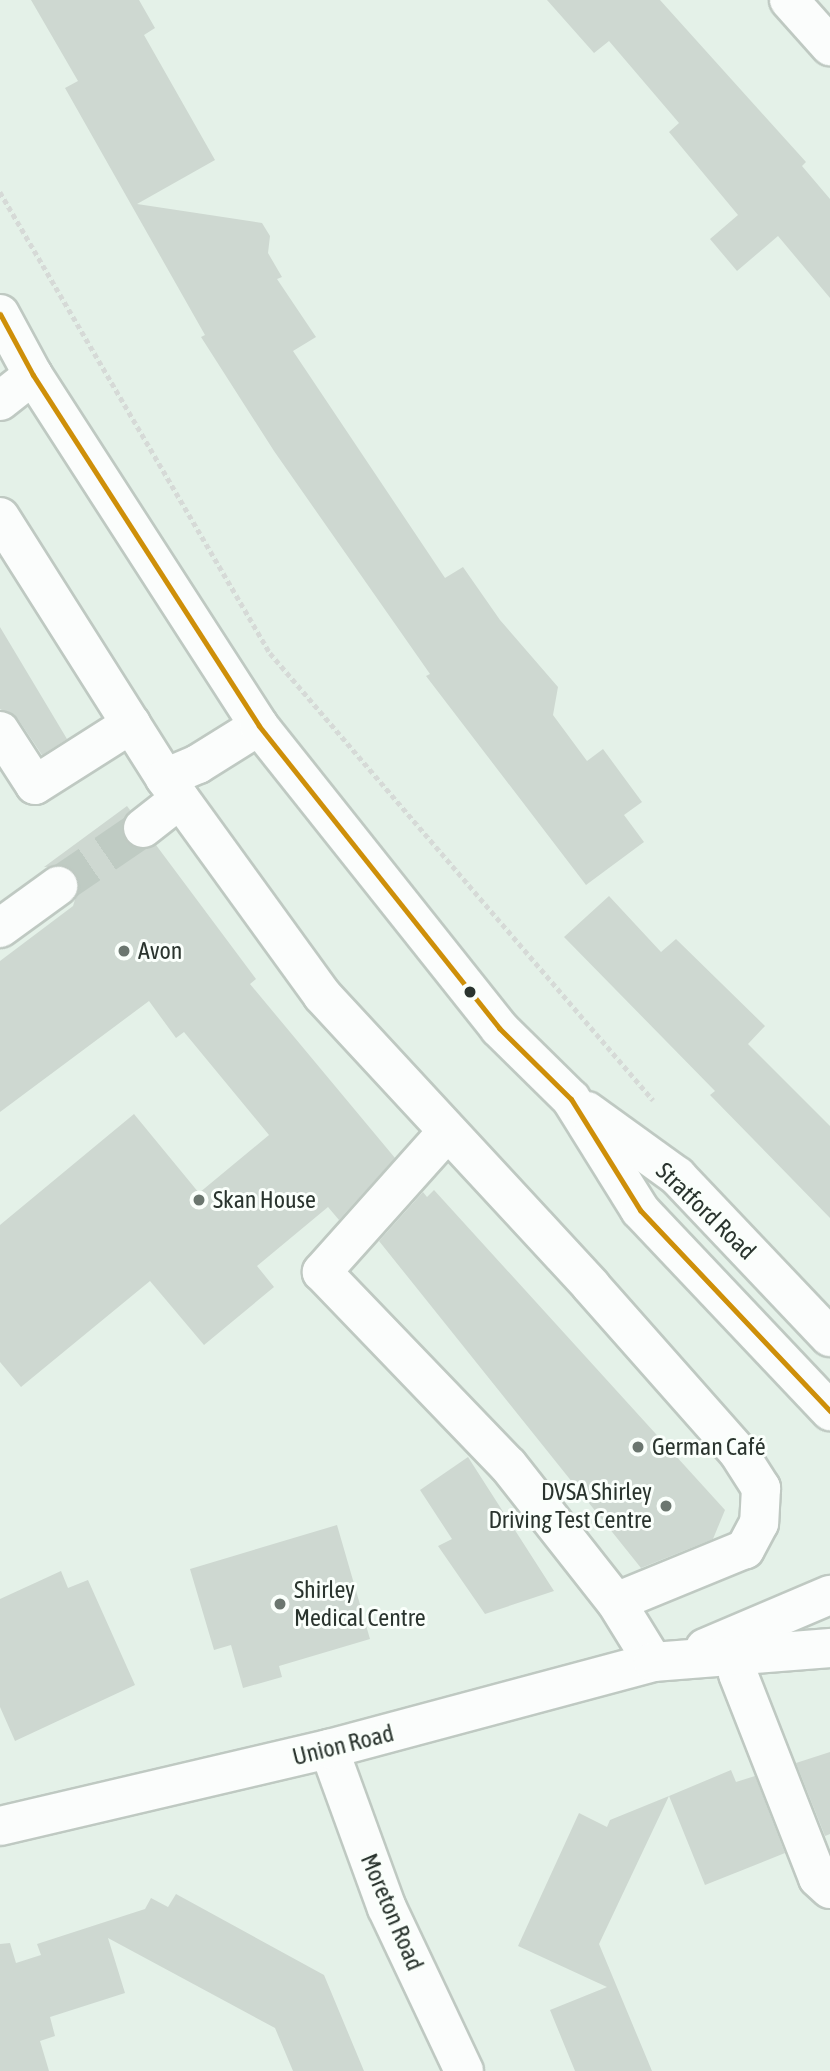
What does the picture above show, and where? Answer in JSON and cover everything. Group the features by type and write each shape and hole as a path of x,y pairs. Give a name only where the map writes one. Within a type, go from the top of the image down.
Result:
{"main road":[{"path":"789,0 830,46"},
{"name":"Stratford Road","path":"0,314 33,375 260,726 499,1028 571,1099 677,1176 830,1337"},
{"path":"0,401 33,375"},
{"path":"0,517 173,789 322,995 701,1410 738,1452 761,1488 759,1523 745,1549 616,1602"},
{"path":"0,731 34,785 131,724"},
{"path":"143,828 173,789 198,764 260,726"},
{"path":"0,928 58,886"},
{"name":"Stratford Road","path":"571,1099 640,1210 830,1411"},
{"path":"447,1132 322,1272 508,1465 616,1602 668,1660"},
{"name":"Union Road","path":"0,1826 329,1749 668,1660 830,1595"},
{"name":"Union Road","path":"668,1660 830,1648"},
{"path":"735,1654 738,1674 818,1878 830,1889"},
{"name":"Moreton Road","path":"329,1749 387,1908 464,2071"}],"path":[{"path":"0,192 270,653 655,1102"}],"building":[{"path":"31,0 139,0 155,28 144,35 215,160 137,204 262,223 270,236 268,253 282,277 277,279 316,337 293,351 445,578 463,567 500,620 558,687 553,715 587,761 603,749 642,802 624,815 644,842 586,885 426,676 430,674 274,451 201,337 205,335 65,88 78,81"},
{"path":"547,0 660,0 806,162 802,166 830,199 830,298 778,236 737,271 710,239 738,215 669,132 679,123 609,41 594,53"},
{"path":"0,627 67,739 42,755 18,719 0,709"},
{"name":"Skan House","path":"127,806 130,810 121,830 125,841 136,848 156,845 256,979 250,984 395,1158 339,1220 328,1207 257,1266 274,1287 204,1345 150,1281 21,1387 0,1362 0,1225 134,1114 199,1193 269,1135 184,1032 176,1038 149,1001 0,1112 0,961 73,906 80,884 75,873 66,866 44,867"},
{"path":"609,896 661,952 676,939 765,1026 748,1044 830,1126 830,1218 710,1095 715,1091 564,937"},
{"path":"434,1190 725,1510 713,1539 641,1568 379,1241 423,1192 427,1197"},
{"path":"468,1457 554,1591 485,1614 438,1546 452,1539 420,1490"},
{"name":"Shirley Medical Centre","path":"337,1525 370,1639 279,1666 282,1677 243,1688 231,1645 214,1650 190,1569"},
{"path":"61,1571 68,1588 88,1580 135,1685 15,1741 0,1707 0,1599"},
{"path":"830,1752 830,1834 825,1836 796,1763"},
{"path":"731,1770 736,1782 755,1776 785,1853 705,1885 669,1796"},
{"path":"669,1796 599,1944 652,2071 575,2071 550,2010 607,1987 518,1946 579,1813 607,1827 610,1820"},
{"path":"176,1894 324,1975 364,2071 293,2071 275,2028 108,1938 125,1993 50,2017 55,2036 40,2041 49,2071 0,2071 0,1944 10,1943 16,1963 41,1955 37,1944 145,1909 151,1898 168,1907"}],"tunnel":[{"path":"58,886 143,828"}],"transit line":[{"path":"0,314 33,375 259,726 499,1028 571,1099 640,1210 830,1411"}],"place":[{"name":"Avon","path":"124,951"},
{"name":"Skan House","path":"199,1200"},
{"name":"German Café","path":"638,1447"},
{"name":"DVSA Shirley Driving Test Centre","path":"666,1506"},
{"name":"Shirley Medical Centre","path":"280,1604"}]}
